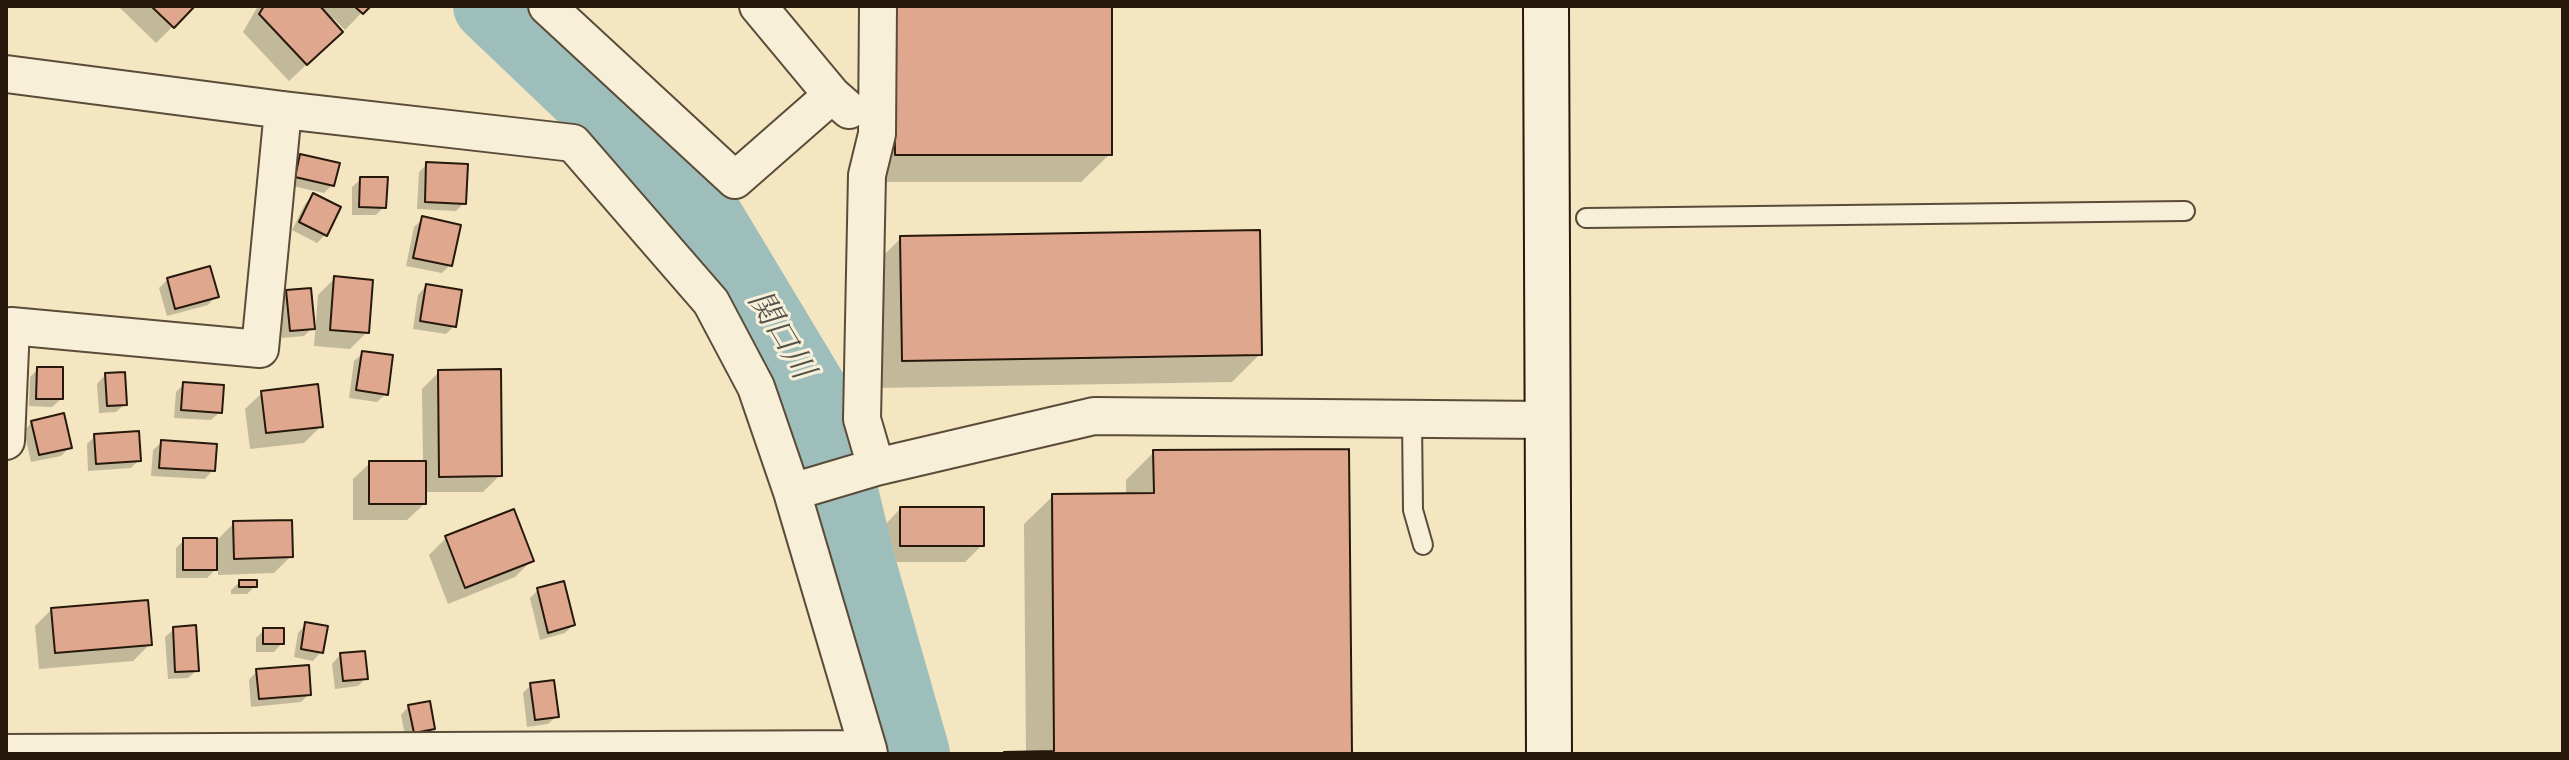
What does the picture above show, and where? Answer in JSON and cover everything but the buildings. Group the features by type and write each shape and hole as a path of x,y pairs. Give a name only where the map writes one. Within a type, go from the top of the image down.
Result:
{"street":[{"path":"547,6 735,180 832,95"},
{"path":"758,6 832,95 877,134"},
{"path":"876,467 862,419 867,175 877,134 878,6"},
{"path":"1546,6 1549,754"},
{"path":"6,74 573,143 711,302 756,387 792,492 869,751 6,753"},
{"path":"6,441 11,326 260,349 283,110"},
{"path":"792,492 876,467 1094,416 1546,420"}],"lane":[{"path":"1586,218 2185,211"},
{"path":"1412,419 1413,510 1423,545"}],"waterway":[{"name":"関口川","path":"489,6 703,210 822,408 858,558 914,754"}]}
